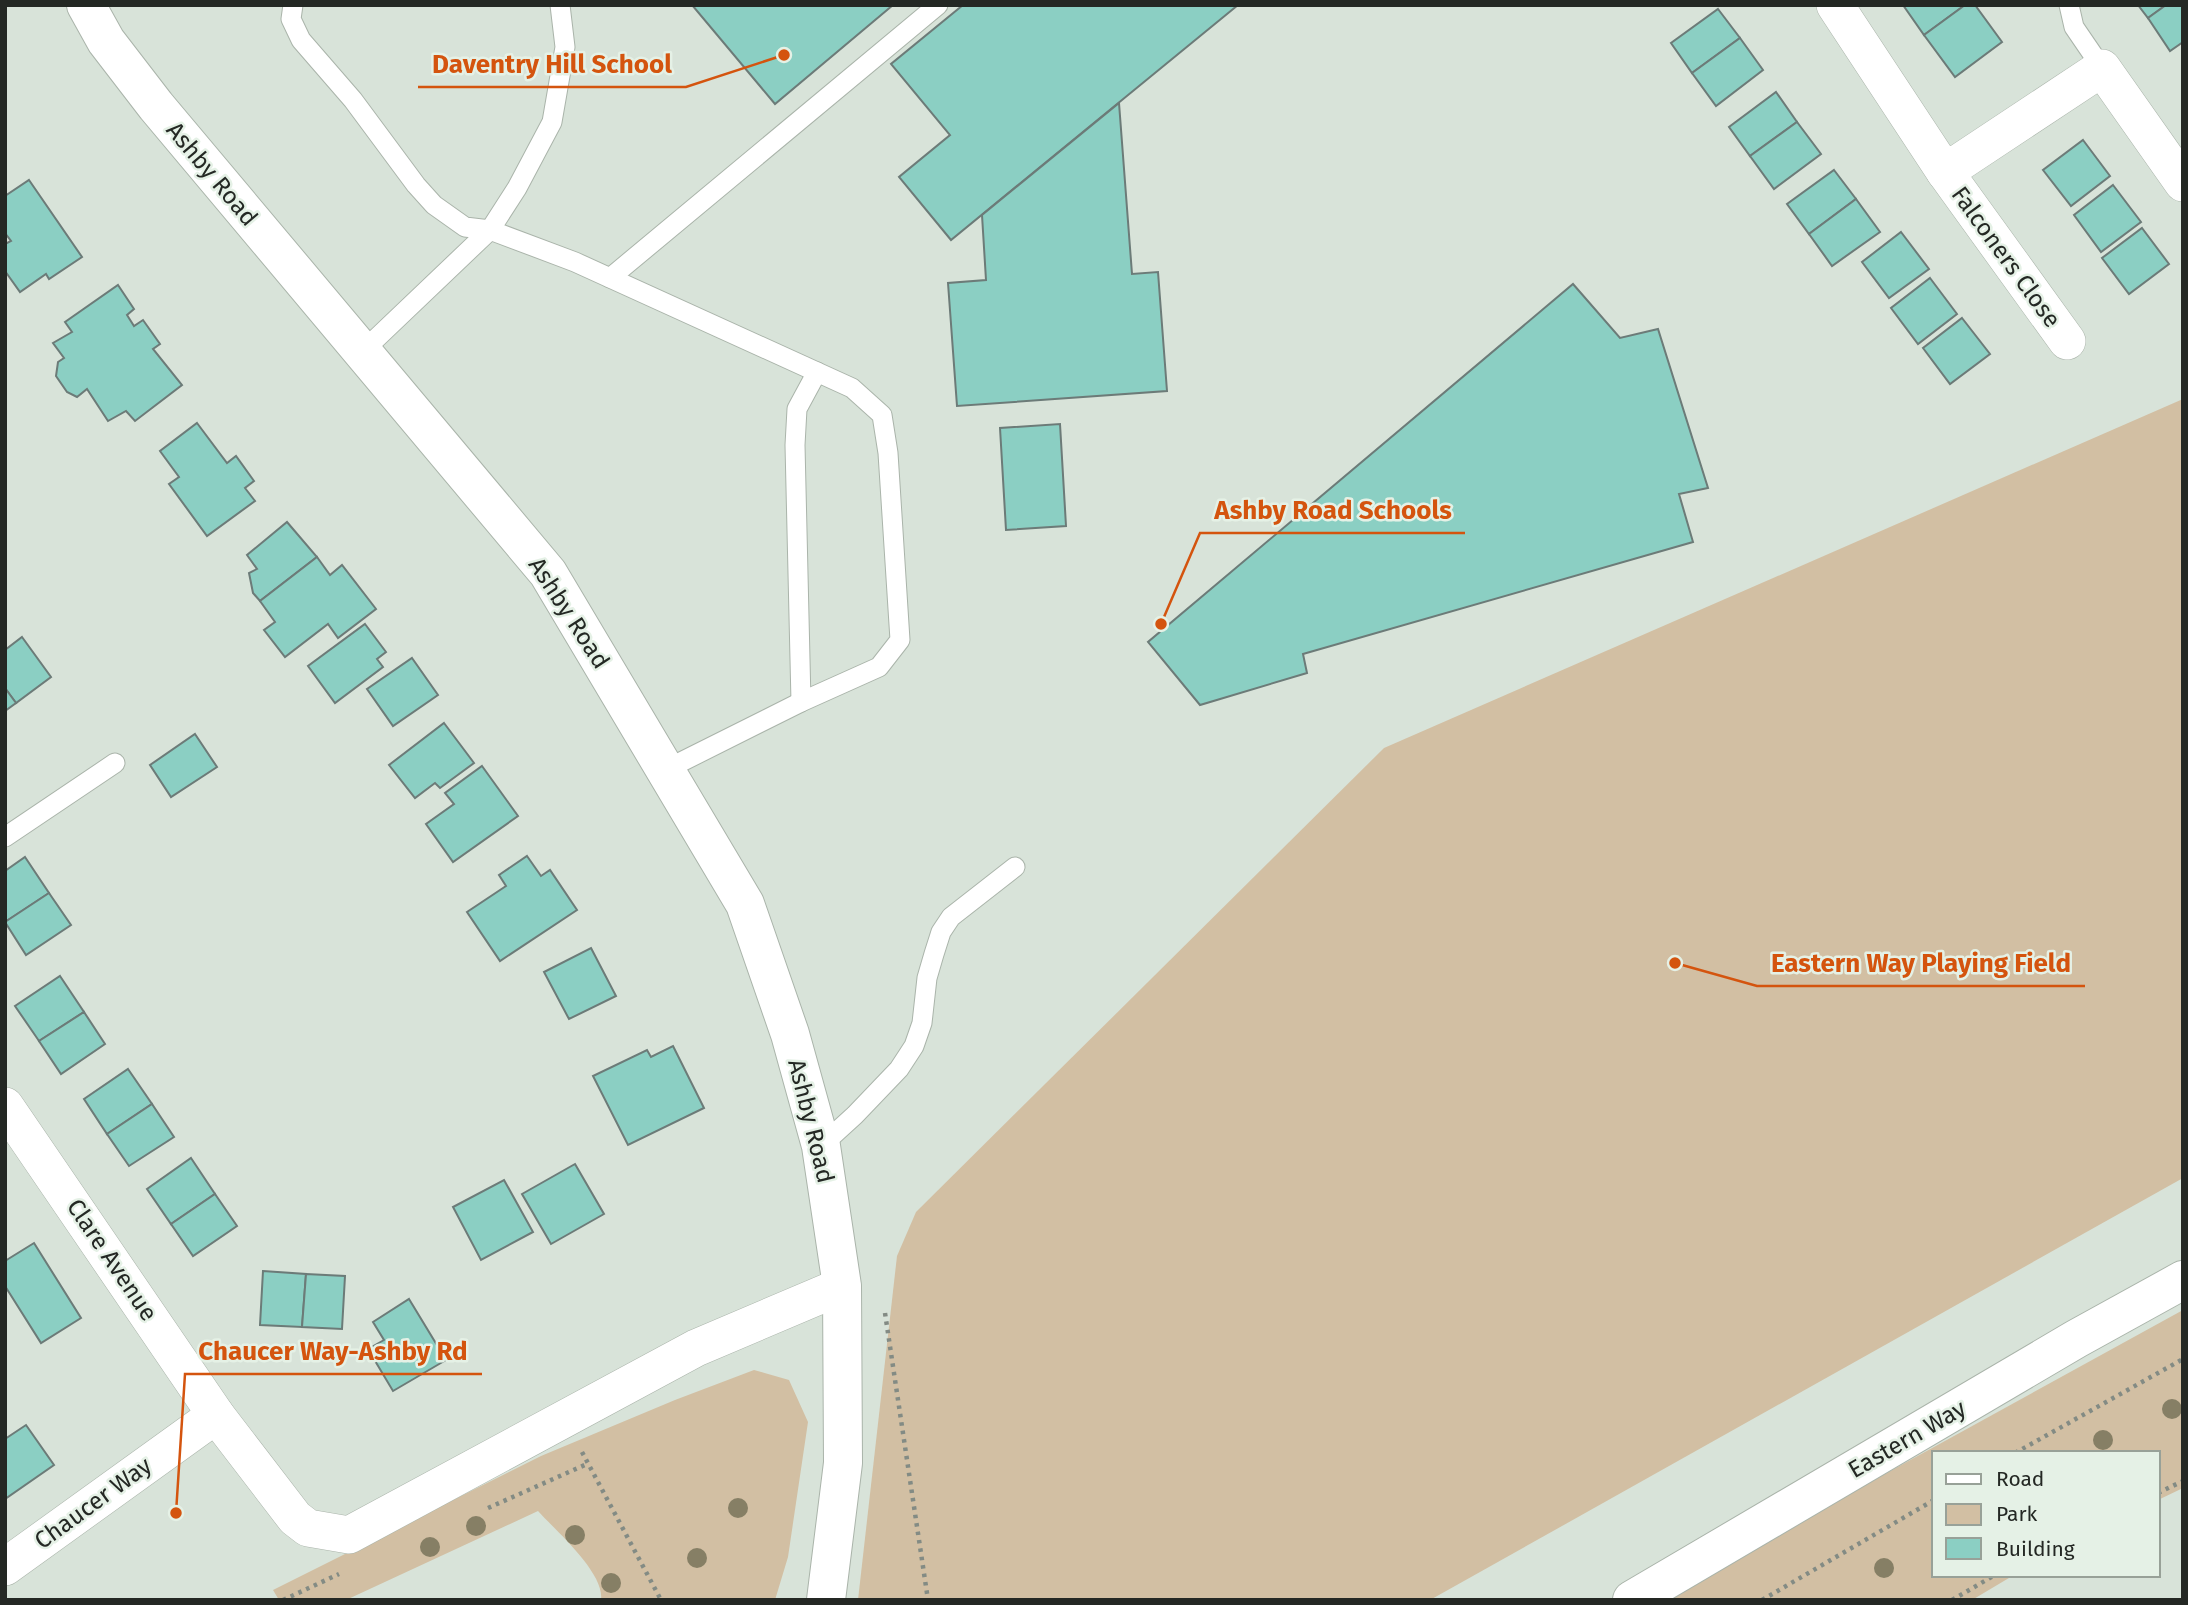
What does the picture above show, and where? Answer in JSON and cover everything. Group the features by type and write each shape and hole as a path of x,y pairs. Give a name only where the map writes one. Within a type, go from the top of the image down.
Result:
{"street":[{"name":"Ashby Road","path":"86,5 106,41 156,106 548,573 746,904 790,1034 821,1146 842,1286 843,1462 825,1600"},
{"name":"Falconers Close","path":"1835,5 1945,172 2067,341"},
{"name":"Falconers Close","path":"1945,172 2102,68"},
{"path":"2102,68 2183,183"},
{"name":"Clare Avenue","path":"5,1106 216,1415"},
{"name":"Eastern Way","path":"1632,1600 2076,1339 2183,1280"},
{"path":"216,1415 295,1518 308,1528 349,1535 696,1348 842,1286"},
{"name":"Chaucer Way","path":"5,1567 216,1415"}],"lane":[{"path":"293,5 291,19 301,40 352,100 416,185 434,205 465,227 489,230 575,262 852,388 882,415 888,453 900,640 879,667 801,702 666,770"},
{"path":"362,352 489,230 517,188 552,122 565,47 560,5"},
{"path":"610,278 938,5"},
{"path":"2069,5 2074,27 2102,68"},
{"path":"801,702 796,421 797,409 817,372"},
{"path":"5,837 115,763"},
{"path":"821,1146 899,1069 914,1046 922,1023 927,978 941,932 951,917 1015,867"}],"path":[{"path":"884,1303 928,1600"},
{"path":"2019,1451 2183,1359"},
{"path":"568,1416 587,1464 661,1600"},
{"path":"2160,1492 2183,1480"},
{"path":"1762,1600 1932,1501"},
{"path":"1952,1600 1992,1577"}],"green space":[{"path":"2183,399 2183,1178 1430,1600 858,1600 897,1256 916,1212 1384,748"},
{"path":"2183,1310 2183,1488 2160,1499 2160,1451 1932,1451 1932,1577 2011,1577 1972,1600 1662,1600 1754,1546"},
{"path":"754,1370 789,1380 808,1422 788,1557 775,1600 601,1600 600,1589 588,1565 538,1511 346,1600 279,1600 273,1590 541,1456"}],"building":[{"path":"692,5 893,5 775,104"},
{"path":"963,5 1238,5 951,240 899,177 950,135 891,64"},
{"path":"1903,5 1965,5 1924,35"},
{"path":"1965,5 1975,5 2002,42 1955,77 1924,35"},
{"path":"2138,5 2166,5 2148,18"},
{"path":"2166,5 2183,5 2183,42 2170,51 2148,18"},
{"path":"1718,9 1740,38 1692,73 1671,43"},
{"path":"1740,38 1763,70 1716,106 1692,73"},
{"path":"1776,92 1797,122 1750,156 1729,127"},
{"path":"1119,103 1132,274 1158,272 1167,391 957,406 948,283 986,280 982,215"},
{"path":"1797,122 1821,154 1774,189 1750,156"},
{"path":"2083,140 2110,176 2071,206 2043,170"},
{"path":"1834,170 1856,199 1809,234 1787,204"},
{"path":"29,180 82,257 49,279 46,274 20,292 5,271 5,244 11,241 5,233 5,196"},
{"path":"2113,185 2141,222 2101,252 2074,215"},
{"path":"1856,199 1880,232 1832,266 1809,234"},
{"path":"2142,228 2169,264 2129,294 2102,258"},
{"path":"1901,232 1929,269 1889,298 1862,262"},
{"path":"1930,278 1957,314 1918,344 1891,308"},
{"path":"1573,284 1620,338 1658,329 1708,488 1679,494 1693,542 1303,654 1307,673 1200,705 1148,642"},
{"path":"118,285 134,309 127,315 134,326 143,320 160,344 153,349 182,385 135,421 126,411 108,421 87,389 77,397 67,392 56,376 58,362 64,358 53,343 72,332 65,322"},
{"path":"1962,318 1990,354 1950,384 1923,348"},
{"path":"197,423 227,463 236,456 254,481 245,488 255,501 207,536 169,484 179,477 160,451"},
{"path":"1060,424 1066,526 1006,530 1000,428"},
{"path":"287,522 317,557 260,601 253,593 249,573 257,569 247,555"},
{"path":"317,557 330,575 342,565 376,609 338,638 328,624 285,657 264,630 275,622 260,601"},
{"path":"365,624 386,652 377,659 383,667 335,703 308,666"},
{"path":"22,637 51,677 16,703 5,688 5,650"},
{"path":"412,658 438,695 393,726 367,689"},
{"path":"5,688 16,703 5,711"},
{"path":"444,723 474,763 440,788 435,783 415,798 389,765"},
{"path":"195,734 217,767 171,797 150,765"},
{"path":"482,766 518,816 453,862 426,824 454,804 445,793"},
{"path":"527,856 541,876 550,870 577,910 500,961 467,912 506,886 499,875"},
{"path":"25,857 49,893 5,922 5,871"},
{"path":"49,893 71,925 26,955 5,922"},
{"path":"591,948 616,996 569,1019 544,972"},
{"path":"60,976 84,1012 39,1041 15,1006"},
{"path":"84,1012 105,1044 61,1074 39,1041"},
{"path":"673,1046 704,1108 628,1145 593,1076 647,1050 651,1057"},
{"path":"128,1069 152,1104 107,1134 84,1099"},
{"path":"152,1104 174,1137 129,1166 107,1134"},
{"path":"191,1158 215,1194 171,1224 147,1189"},
{"path":"575,1164 604,1214 551,1244 522,1194"},
{"path":"504,1180 533,1232 481,1260 453,1207"},
{"path":"215,1194 237,1226 193,1256 171,1224"},
{"path":"34,1243 81,1318 41,1343 5,1286 5,1261"},
{"path":"263,1271 306,1274 302,1327 260,1325"},
{"path":"306,1274 345,1276 342,1329 302,1327"},
{"path":"409,1299 446,1360 393,1391 368,1349 384,1340 373,1322"},
{"path":"26,1425 54,1465 5,1499 5,1439"}],"place":[{"name":"Daventry Hill School","path":"784,55"},
{"name":"Ashby Road Schools","path":"1161,624"},
{"name":"Eastern Way Playing Field","path":"1675,963"},
{"name":"Chaucer Way-Ashby Rd","path":"176,1513"}]}
